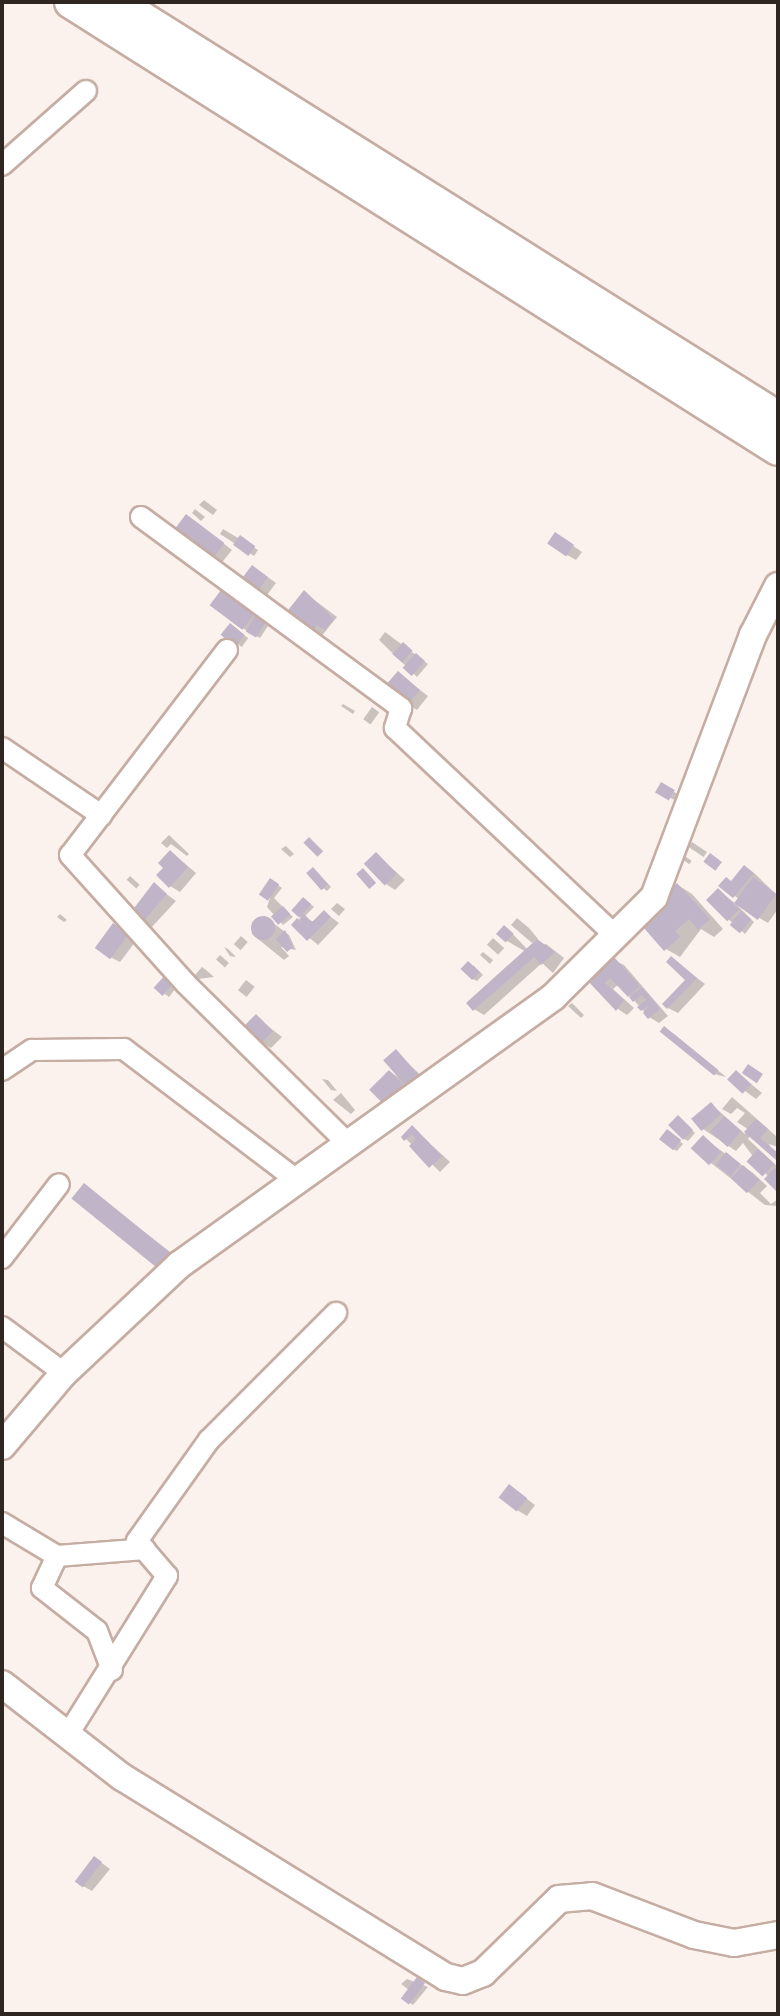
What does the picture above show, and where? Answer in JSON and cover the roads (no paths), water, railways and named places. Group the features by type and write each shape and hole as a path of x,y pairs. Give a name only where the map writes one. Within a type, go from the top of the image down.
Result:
{"main road":[{"path":"71,2 778,449"},
{"path":"116,2 778,418"}],"street":[{"path":"2,165 86,91"},
{"path":"141,517 401,708 395,728 617,937"},
{"path":"2,1446 64,1373 179,1265 553,997 654,897 753,635 778,586"},
{"path":"227,650 70,855 186,984 347,1143"},
{"path":"2,748 101,815"},
{"path":"2,1070 32,1050 124,1049 295,1179"},
{"path":"2,1258 59,1184"},
{"path":"67,1736 112,1670 167,1576 137,1541 209,1440 336,1313"},
{"path":"2,1327 64,1373"},
{"path":"2,1523 57,1556 145,1549"},
{"path":"57,1556 42,1588 97,1631 112,1670"},
{"path":"2,1684 122,1777 446,1977 463,1981 483,1973 559,1899 592,1896 694,1935 734,1943 778,1935"}]}
